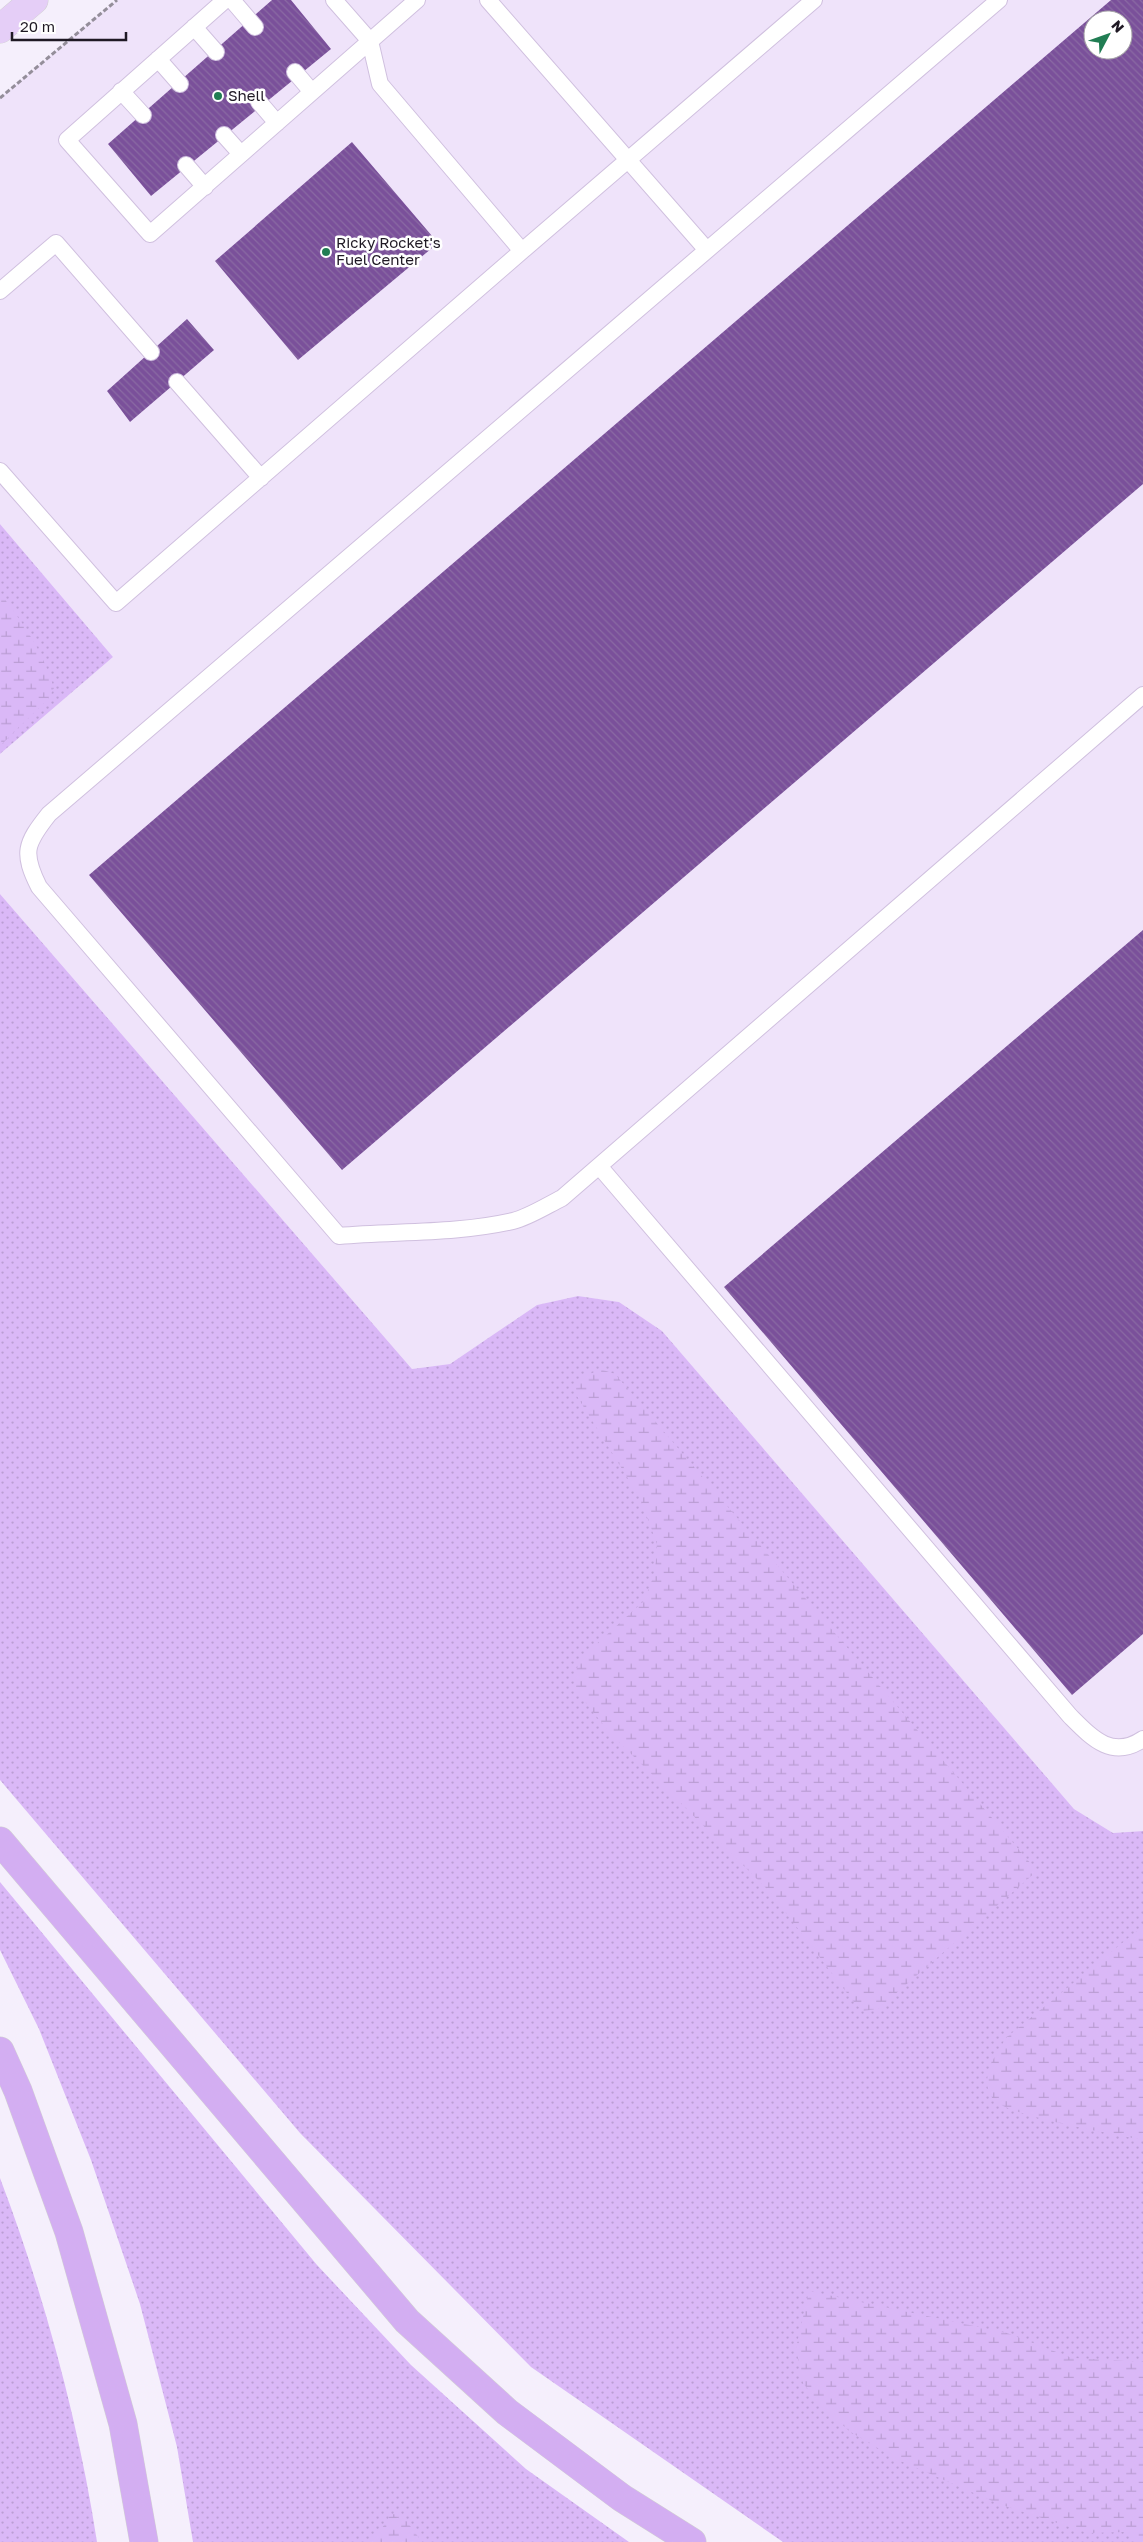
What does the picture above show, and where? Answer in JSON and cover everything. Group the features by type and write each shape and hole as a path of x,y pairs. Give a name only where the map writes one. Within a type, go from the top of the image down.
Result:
{"highway":[{"path":"0,1840 407,2321 507,2412 622,2498 692,2542"},
{"path":"0,2051 18,2091 69,2232 123,2424 144,2542"}],"main road":[{"path":"0,21 16,0"},
{"path":"0,29 34,0"}],"lane":[{"path":"225,0 67,140 150,234 418,0"},
{"path":"232,0 255,27"},
{"path":"334,0 370,41 380,84 522,251"},
{"path":"488,0 706,250"},
{"path":"0,471 116,603 627,158 814,0"},
{"path":"999,0 49,814 38,828 28,846 28,866 39,887 339,1236 393,1231 449,1231 514,1220 562,1198 1143,695"},
{"path":"194,27 216,52"},
{"path":"158,59 180,84"},
{"path":"295,72 312,92"},
{"path":"121,91 143,115"},
{"path":"259,102 277,123"},
{"path":"224,135 241,154"},
{"path":"186,165 205,187"},
{"path":"0,291 56,243 151,352"},
{"path":"177,382 261,478"},
{"path":"599,1166 1070,1716 1101,1744 1113,1747 1131,1746 1143,1739"}],"path":[{"path":"0,98 117,0"}],"shaded area":[{"path":"117,0 1143,0 1143,1831 1113,1833 1074,1809 662,1331 619,1302 578,1296 537,1305 450,1364 412,1369 0,894 0,754 113,657 0,524 0,98"}],"green space":[{"path":"0,524 113,657 0,754"},
{"path":"0,593 31,638 44,661 54,688 48,699 0,746"},
{"path":"0,894 412,1369 450,1364 537,1305 578,1296 619,1302 662,1331 1074,1809 1113,1833 1143,1831 1143,2542 783,2542 531,2367 300,2133 0,1780"},
{"path":"600,1369 615,1374 1037,1871 878,2009 863,2011 853,2001 770,1892 609,1732 575,1689 574,1676 581,1658 644,1601 655,1572 657,1544 640,1498 572,1388 577,1381"},
{"path":"0,1882 317,2265 411,2365 526,2469 629,2542 193,2542 177,2447 140,2304 91,2160 39,2029 0,1950"},
{"path":"1143,1926 1143,2140 1041,2119 1021,2113 994,2100 987,2084 988,2076 990,2067 1007,2037"},
{"path":"0,2178 31,2266 58,2358 80,2451 97,2542 0,2542"},
{"path":"809,2291 1007,2333 1072,2358 1143,2362 1143,2542 1138,2542 1124,2532 1088,2533 999,2504 896,2459 849,2431 817,2401 803,2383 796,2348"},
{"path":"391,2514 402,2515 422,2542 368,2542 379,2533"}],"building":[{"name":"Shell","path":"272,0 291,0 331,49 151,196 108,144"},
{"path":"1111,0 1143,0 1143,484 342,1170 89,875 1083,24 1083,60 1133,60 1133,10 1099,10"},
{"name":"Ricky Rocket's Fuel Center","path":"352,142 438,243 298,360 215,261"},
{"path":"187,319 214,350 130,422 107,391"},
{"path":"1143,930 1143,1634 1072,1695 724,1287"}],"place":[{"name":"Shell","path":"218,96"},
{"name":"Ricky Rocket's Fuel Center","path":"326,252"}]}
